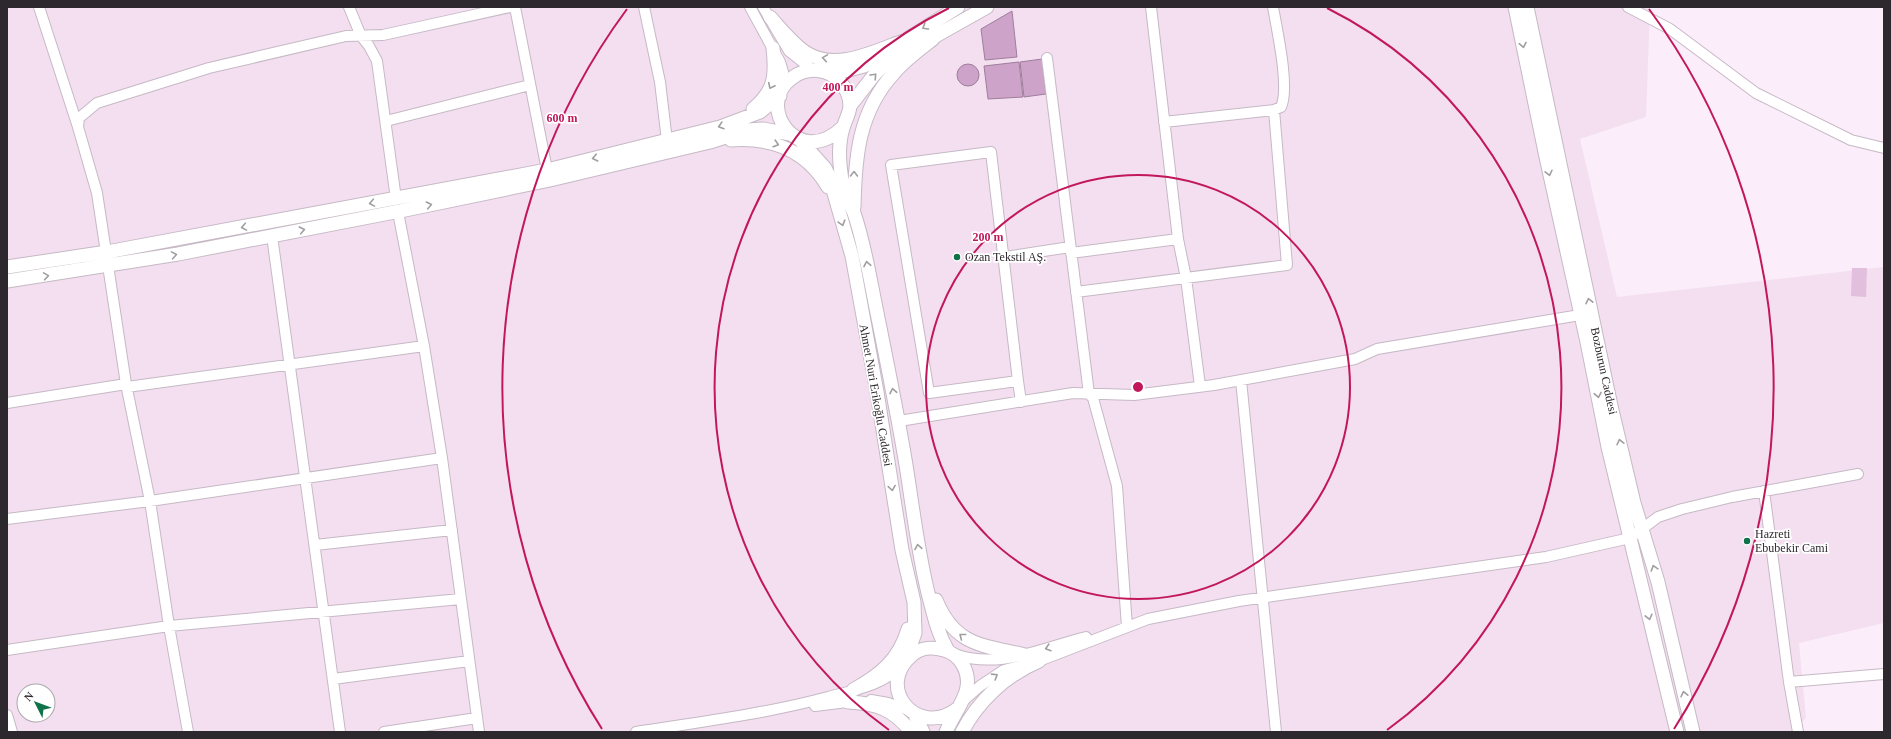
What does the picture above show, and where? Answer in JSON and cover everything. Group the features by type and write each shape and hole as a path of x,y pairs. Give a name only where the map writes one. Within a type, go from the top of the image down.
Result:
{"main road":[{"path":"827,73 845,72 864,66 958,7"},
{"path":"850,106 884,65 987,7"},
{"name":"Bozburun Caddesi","path":"1515,7 1608,447 1678,732"},
{"name":"Bozburun Caddesi","path":"1527,7 1611,406 1634,503 1658,582 1693,732"},
{"path":"767,12 802,49 807,53 822,58 837,60 856,58 902,41"},
{"path":"854,213 854,168 861,132 868,115 877,96 894,73 932,39"},
{"path":"737,121 760,103 771,87 776,68 773,48"},
{"path":"7,267 107,252 397,205 542,181 710,142 747,130 763,129 812,142 824,141 835,136 843,127 848,117 850,106 848,93 842,83 833,75 813,70 798,74 789,80 781,92 760,112 737,121 667,141 397,205 272,236 109,266 7,281"},
{"path":"781,92 778,101 778,113 783,124 795,137"},
{"name":"Ahmet Nuri Erikoğlu Caddesi","path":"843,127 840,174 844,190 854,213 866,256 899,421 922,569 938,629 951,653"},
{"name":"Ahmet Nuri Erikoğlu Caddesi","path":"795,137 825,168 833,185 836,202 852,256 877,392 902,550 914,602 915,633 904,663"},
{"path":"710,142 753,139 778,144 793,152 813,167 825,182 836,202"},
{"path":"922,569 939,608 959,635 969,642 1025,655"},
{"path":"911,732 896,716 880,706 862,702 851,696 876,677 896,656 906,636 914,602"},
{"path":"923,732 911,712 902,702 898,694 897,684 904,663 914,653 925,649 937,648 951,653 963,666 968,680 967,690 946,732"},
{"path":"962,732 970,718 991,693 1014,674 1039,661"},
{"path":"911,712 921,717 936,719 951,714 960,705"}],"street":[{"path":"39,7 78,127 97,192 126,386 150,501 169,626 188,732"},
{"path":"349,7 361,36 369,46 377,61 397,205 424,346 442,458 479,732"},
{"path":"78,127 79,118 97,103 210,68 346,36 383,35 510,7"},
{"path":"515,7 547,170"},
{"path":"644,7 660,82 667,141"},
{"path":"750,7 782,67 781,92"},
{"path":"1150,7 1178,239 1186,278 1200,386"},
{"path":"1164,122 1274,110 1281,107 1284,101 1284,86 1273,7"},
{"path":"1628,7 1670,29 1756,93 1851,140 1884,148"},
{"path":"767,12 789,50 813,70"},
{"path":"1047,58 1089,394 1093,398 1117,486 1126,627"},
{"path":"386,121 530,85"},
{"path":"1076,292 1287,265 1274,110"},
{"path":"1018,381 929,393 891,165 991,152 1005,257 1021,402"},
{"path":"272,236 340,732"},
{"path":"1005,257 1178,239"},
{"path":"899,421 1073,393 1134,395 1241,380 1355,359 1377,349 1580,315"},
{"path":"7,403 290,363 424,346"},
{"path":"1241,380 1276,732"},
{"path":"7,519 150,501 442,458"},
{"path":"960,705 980,686 1004,670 1039,661 1148,619 1263,597 1546,557 1630,538 1658,517 1682,509 1764,491 1858,474"},
{"path":"1764,491 1789,682 1798,732"},
{"path":"315,545 452,530"},
{"path":"7,650 169,626 324,613 461,599"},
{"path":"951,653 968,660 986,661 1025,655 1077,639 1126,627"},
{"path":"333,679 469,661"},
{"path":"636,732 768,712 851,696 896,672 904,663"},
{"path":"1789,682 1884,674"},
{"path":"851,696 876,701 911,712"},
{"path":"7,715 12,732"},
{"path":"384,732 477,718"}],"shaded area":[{"path":"7,7 1650,7 1646,117 1580,139 1617,297 1884,267 1884,623 1799,643 1806,718 1791,732 7,732"},
{"path":"1012,11 1017,57 985,60 981,29"},
{"path":"1042,59 1046,94 1024,97 1020,62"},
{"path":"1019,62 1023,97 988,99 984,66"},
{"path":"968,64 976,67 979,75 976,83 968,86 960,83 957,75 960,67"},
{"path":"1852,268 1867,268 1866,297 1851,296"}],"place":[{"name":"Ozan Tekstil AŞ.","path":"957,257"},
{"name":"Hazreti Ebubekir Cami","path":"1747,541"}]}
